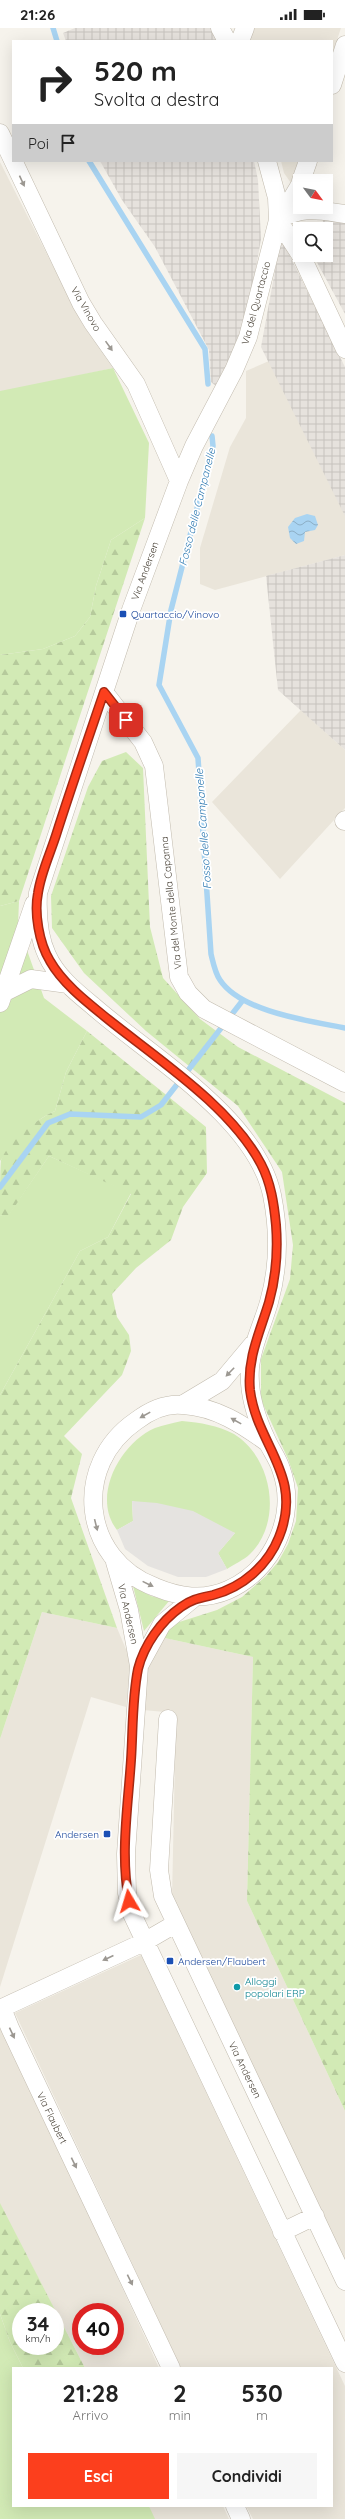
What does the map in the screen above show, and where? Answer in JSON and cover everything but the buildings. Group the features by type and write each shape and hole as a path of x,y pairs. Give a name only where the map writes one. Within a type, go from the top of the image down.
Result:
{"street":[{"path":"220,28 226,40"},
{"path":"240,40 245,28"},
{"path":"333,82 345,45"},
{"name":"Via Vinovo","path":"0,133 12,158"},
{"name":"Via Vinovo","path":"14,162 81,303 136,384 179,481"},
{"name":"Via del Quartaccio","path":"179,481 245,344 278,220 277,198 267,162"},
{"path":"303,174 308,162"},
{"path":"278,220 293,196"},
{"path":"278,220 296,211 308,209 345,214"},
{"path":"278,220 293,241"},
{"path":"304,262 345,350"},
{"name":"Via Andersen","path":"115,1562 148,1585 169,1592 195,1597 214,1595 243,1581 266,1560 278,1539 284,1522 286,1490 282,1469 268,1443 251,1395 250,1364 254,1342 269,1301 277,1261 276,1229 271,1192 260,1163 244,1139 225,1116 68,984 56,971 46,954 39,924 38,893 131,610 179,481"},
{"name":"Via del Monte della Capanna","path":"104,692 143,742 154,766 179,977 195,1000 227,1021 345,1083"},
{"path":"1,998 38,893"},
{"path":"1,998 31,979 68,984"},
{"name":"Via Andersen","path":"254,1342 222,1381 182,1405 153,1411 128,1426 109,1448 98,1468 93,1490 94,1514 101,1540 115,1562 129,1610 139,1666 131,1757 126,1867 130,1908 144,1942 345,2363"},
{"name":"Via Andersen","path":"182,1405 214,1412 236,1420 268,1443"},
{"name":"Via Andersen","path":"139,1666 162,1624 195,1597"},
{"name":"Via Andersen","path":"168,1719 159,1870 163,1896 345,2281"},
{"path":"144,1942 175,1924"},
{"name":"Via Flaubert","path":"144,1942 2,2008 10,2028 171,2367"},
{"path":"282,2232 315,2216"},
{"path":"235,2507 241,2519"}],"shaded area":[{"path":"75,28 212,28 218,40 66,40 63,33"},
{"path":"249,28 341,28 333,52 333,40 245,40"},
{"path":"0,162 83,325 113,368 0,393"},
{"path":"101,162 254,162 258,180 261,239 252,291 240,335 217,387 211,382 209,350 155,247 122,200"},
{"path":"281,162 298,162 291,183 284,173"},
{"path":"324,217 345,220 345,314 317,262 333,262 333,222 323,222"},
{"path":"281,238 345,367 345,516 261,347"},
{"path":"269,361 345,514 345,555 215,590 200,584 200,548 230,447 246,418 246,371"},
{"path":"345,555 345,750 278,690 266,576"},
{"path":"301,710 345,750 345,808 280,879 212,802"},
{"path":"132,1501 157,1503 193,1511 235,1533 218,1553 227,1569 206,1577 178,1577 148,1566 125,1549 117,1530 133,1521"},
{"path":"42,1612 117,1628 131,1661 126,1707 91,1697 0,1987 0,1739"},
{"path":"160,1637 253,1657 247,1901 345,2111 345,2263 172,1898 176,1713 143,1710 146,1669"},
{"path":"141,1955 345,2386 345,2519 253,2519 247,2507 333,2507 333,2367 181,2367 15,2013"},
{"path":"0,2021 159,2367 84,2367 78,2355 124,2355 124,2303 72,2303 72,2343 64,2327 64,2303 51,2303 0,2204"},
{"path":"149,2507 223,2507 229,2519 154,2519"}],"green space":[{"path":"113,368 149,443 145,518 111,540 96,586 90,617 75,636 43,649 0,655 0,391"},
{"path":"145,518 19,901 0,906 0,655 43,649 75,636 90,617 96,586 111,540"},
{"path":"126,752 143,768 150,927 163,978 200,1019 238,1047 345,1103 345,2111 247,1901 253,1657 160,1637 173,1624 217,1610 242,1597 266,1576 278,1562 288,1544 296,1521 298,1488 288,1459 261,1400 261,1359 290,1279 293,1245 282,1172 238,1106 146,1031 84,973 52,928 51,896 88,787 102,761"},
{"path":"19,901 18,925 44,998 87,1031 66,1072 55,1111 46,1115 31,1126 0,1161 0,906"},
{"path":"87,1031 206,1127 207,1173 183,1207 171,1240 136,1268 112,1294 117,1317 129,1335 131,1351 122,1375 64,1436 82,1454 71,1498 117,1628 42,1612 0,1739 0,1395 80,1251 108,1237 131,1194 49,1156 7,1218 0,1215 1,1160 10,1145 24,1131 31,1125 55,1111 66,1072"},
{"path":"49,1156 131,1193 108,1237 80,1251 0,1395 0,1215 7,1217"},
{"path":"182,1421 215,1426 234,1434 247,1445 258,1458 265,1474 269,1491 270,1508 267,1525 260,1541 250,1554 227,1569 218,1553 235,1533 132,1501 133,1521 117,1530 110,1517 107,1502 108,1487 113,1472 121,1458 142,1435 155,1428"},
{"path":"133,1586 151,1596 169,1601 144,1631"},
{"path":"0,2203 52,2303 12,2303 12,2346 0,2314"},
{"path":"0,2314 12,2346 12,2355 16,2355 22,2367 12,2367 12,2507 149,2507 155,2519 0,2519"},
{"path":"64,2327 72,2343 72,2355 78,2355 84,2367 22,2367 16,2355 64,2355"}],"water":[{"path":"307,514 315,516 318,525 315,530 305,532 304,541 296,544 290,538 288,527 295,518"}],"waterway":[{"path":"53,28 57,40"},
{"path":"90,162 205,349 208,384"},
{"name":"Fosso delle Campanelle","path":"212,436 213,446 171,610 159,685 198,758 211,954 215,971 220,980 230,991 243,1000 277,1013 345,1028"},
{"path":"0,1187 48,1123 70,1114 141,1117 161,1105 243,1000"}],"place":[{"name":"Quartaccio/Vinovo","path":"123,614"},
{"name":"Andersen","path":"107,1834"},
{"name":"Andersen/Flaubert","path":"170,1961"},
{"name":"Alloggi popolari ERP","path":"237,1987"}],"route":[{"path":"126,720 104,692 63,813 38,893 40,933 46,954 61,977 100,1013 208,1100 225,1116 256,1155 265,1173 274,1206 277,1261 269,1301 254,1342 250,1364 250,1381 251,1395 261,1429 282,1469 286,1490 284,1522 273,1551 266,1560 254,1573 243,1581 214,1595 195,1597 169,1616 157,1630 139,1666 126,1840 127,1893 129,1901"}]}
